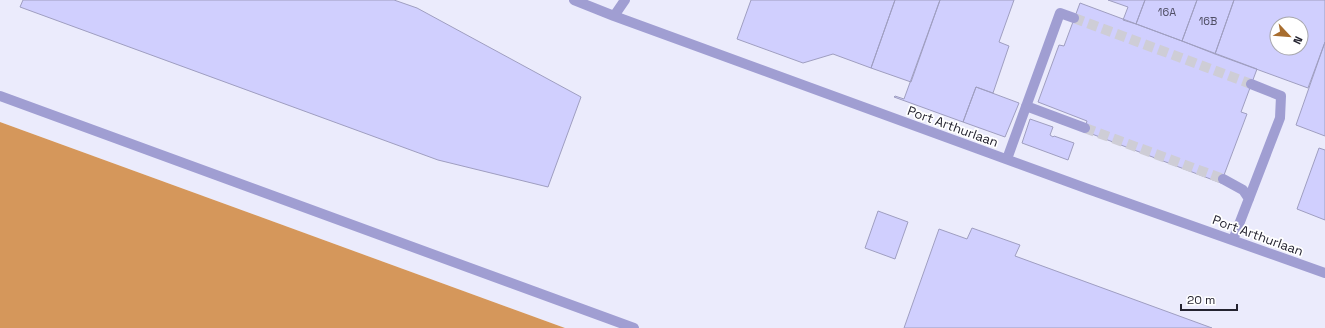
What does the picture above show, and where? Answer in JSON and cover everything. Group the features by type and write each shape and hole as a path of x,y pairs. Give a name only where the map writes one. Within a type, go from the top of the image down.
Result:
{"street":[{"name":"Port Arthurlaan","path":"574,0 614,16 1007,159 1325,273"},
{"path":"614,16 625,0"},
{"path":"1007,159 1060,13 1074,18"},
{"path":"1233,240 1280,118 1280,96 1251,84"},
{"path":"0,96 634,328"},
{"path":"1026,106 1085,128"},
{"path":"1223,179 1243,190 1249,199"}],"shaded area":[{"path":"0,0 1325,0 1325,328 565,328 0,122"},
{"path":"0,122 565,328 0,328"}],"building":[{"path":"23,0 394,0 417,8 581,97 548,187 438,160 20,7"},
{"path":"751,0 895,0 871,68 833,54 803,63 737,39"},
{"path":"895,0 940,0 911,82 871,68"},
{"path":"940,0 1014,0 999,42 1009,46 993,93 976,87 963,122 894,97 904,99"},
{"path":"1108,0 1145,0 1136,24 1123,20 1128,7"},
{"path":"1145,0 1197,0 1182,41 1136,24"},
{"path":"1197,0 1234,0 1215,54 1182,41"},
{"path":"1234,0 1325,0 1325,42 1308,88 1215,54"},
{"path":"1080,3 1257,69 1241,112 1247,114 1221,183 1084,131 1087,121 1038,102 1059,45 1064,46"},
{"path":"1325,42 1325,136 1296,125"},
{"path":"976,87 1019,103 1005,137 963,122"},
{"path":"1030,119 1053,127 1050,135 1053,137 1054,136 1074,143 1068,160 1022,143"},
{"path":"1319,148 1325,150 1325,220 1297,209"},
{"path":"878,211 908,222 895,259 865,248"},
{"path":"972,228 1020,245 1015,256 1212,328 904,328 939,229 967,239"}],"tunnel":[{"path":"1074,18 1251,84"},
{"path":"1085,128 1223,179"}]}
